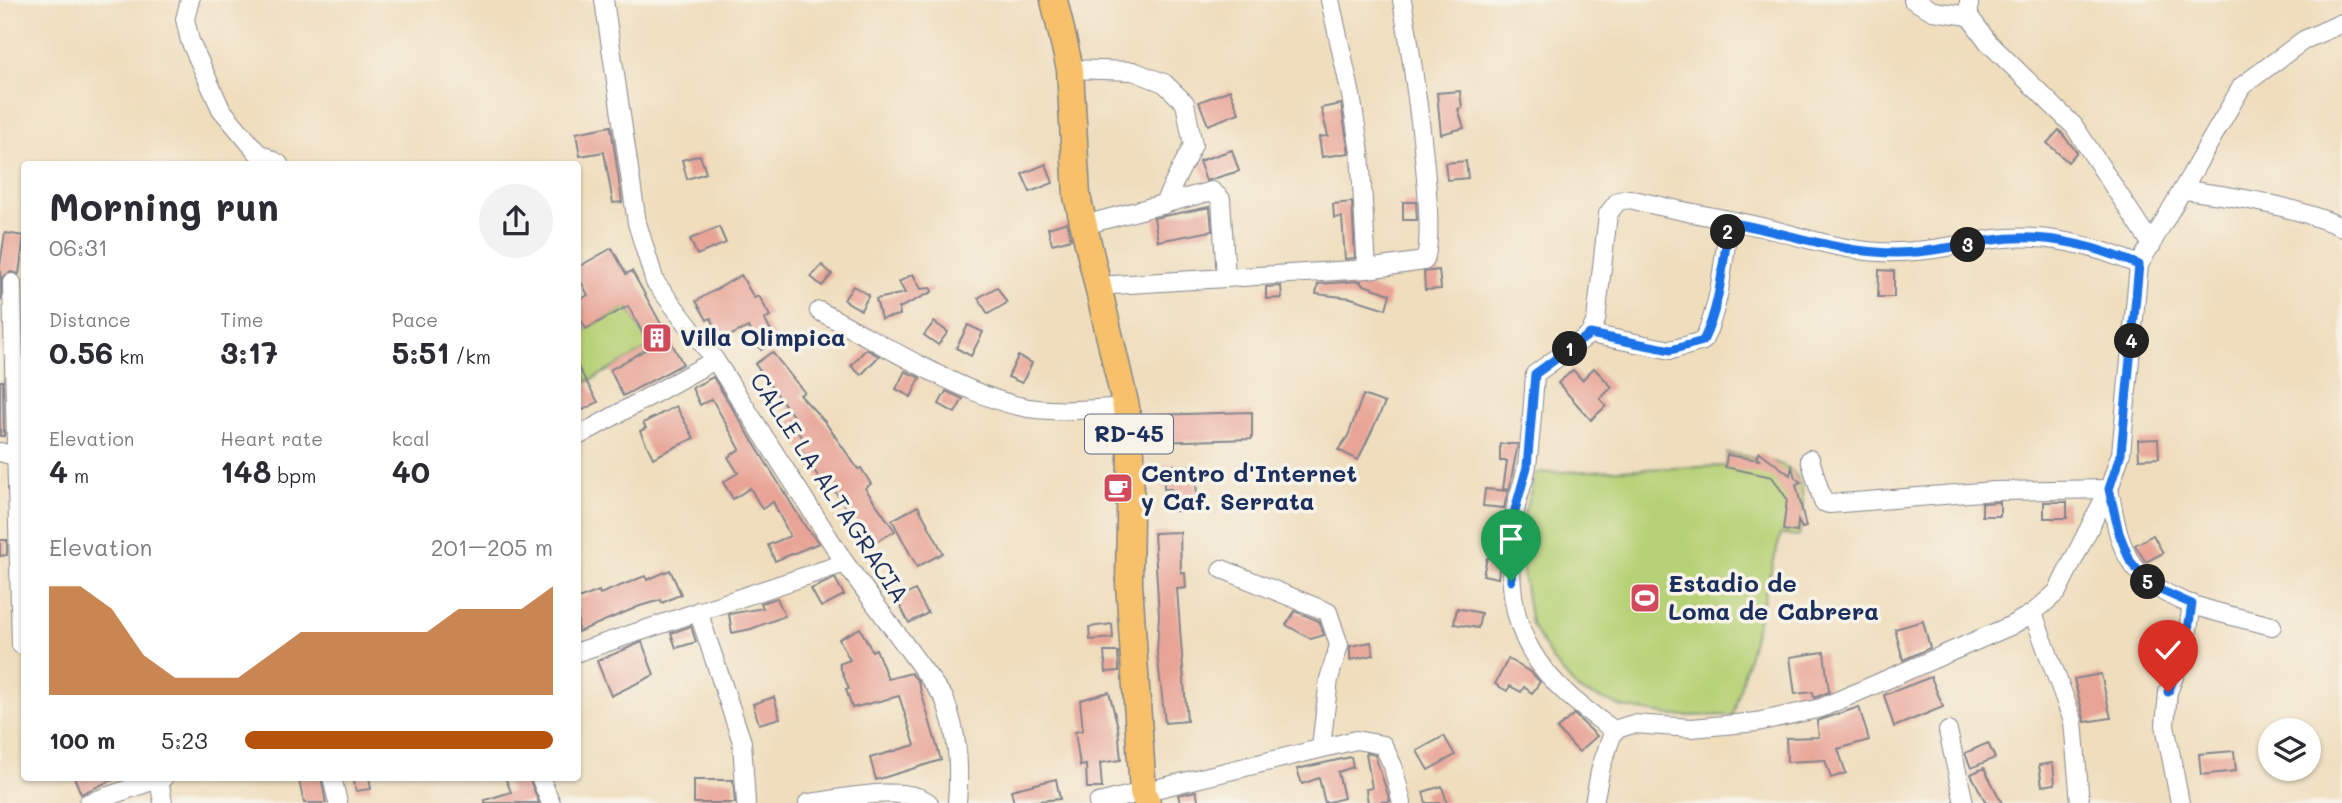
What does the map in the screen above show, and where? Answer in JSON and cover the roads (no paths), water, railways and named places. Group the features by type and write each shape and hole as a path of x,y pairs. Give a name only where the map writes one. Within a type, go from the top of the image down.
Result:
{"main road":[{"name":"RD-45","path":"1054,0 1070,69 1077,196 1126,407 1131,453 1129,583 1145,798"}],"street":[{"path":"190,0 185,19 190,41 221,109 257,152 274,161"},
{"name":"CALLE LA ALTAGRACIA","path":"604,0 643,251 655,282 715,360 845,563 944,698 954,722 958,750 957,803"},
{"path":"1330,0 1360,152 1367,269"},
{"path":"1097,286 1419,264 1426,257 1427,250 1426,183 1414,69 1402,0"},
{"path":"1913,0 1933,11 1969,8 1988,42 2074,126 2152,245"},
{"path":"1614,730 1633,724 1692,728 1758,722 1821,708 2010,626 2034,612 2057,593 2109,489 2121,453 2139,265 2242,86 2304,40 2342,23"},
{"path":"1070,69 1133,71 1164,83 1185,103 1193,145 1163,205"},
{"path":"2184,190 2245,198 2306,212 2342,227"},
{"path":"1084,225 1212,191 1221,199 1226,278"},
{"path":"1614,730 1574,703 1543,671 1522,638 1511,581 1515,510 1527,467 1535,374 1590,334 1595,320 1608,214 1618,201 1630,199 1770,229 1817,244 1876,252 1913,253 1996,239 2041,237 2099,248 2139,265"},
{"path":"1590,334 1671,350 1703,341 1710,327 1720,286 1729,222"},
{"path":"12,282 13,379 21,536 21,645"},
{"path":"820,311 978,393 1020,406 1058,410 1126,407"},
{"path":"581,434 715,360"},
{"path":"0,452 18,457"},
{"path":"1810,460 1816,490 1823,502 1829,504 1994,491 2109,489"},
{"path":"2109,489 2119,533 2130,561 2151,586 2192,604 2272,625"},
{"path":"581,651 845,563"},
{"path":"1223,569 1328,612 1339,645 1329,679 1321,747"},
{"path":"2180,803 2165,725 2168,692 2185,649 2192,604"},
{"path":"698,611 742,743 746,803"},
{"path":"2034,612 2073,722 2080,803"},
{"path":"1594,803 1601,767 1614,730"},
{"path":"1948,731 1964,803"},
{"path":"1098,803 1145,798 1321,747 1356,740 1383,745 1393,766 1402,803"},
{"path":"88,803 152,781"},
{"path":"161,781 163,803"},
{"path":"333,781 338,803"},
{"path":"542,781 551,803"},
{"path":"808,803 886,794 909,794 929,803"}],"place":[{"name":"Villa Olimpica","path":"657,338"},
{"name":"Centro d'Internet y Caf. Serrata","path":"1118,488"},
{"name":"Estadio de Loma de Cabrera","path":"1645,598"}]}
